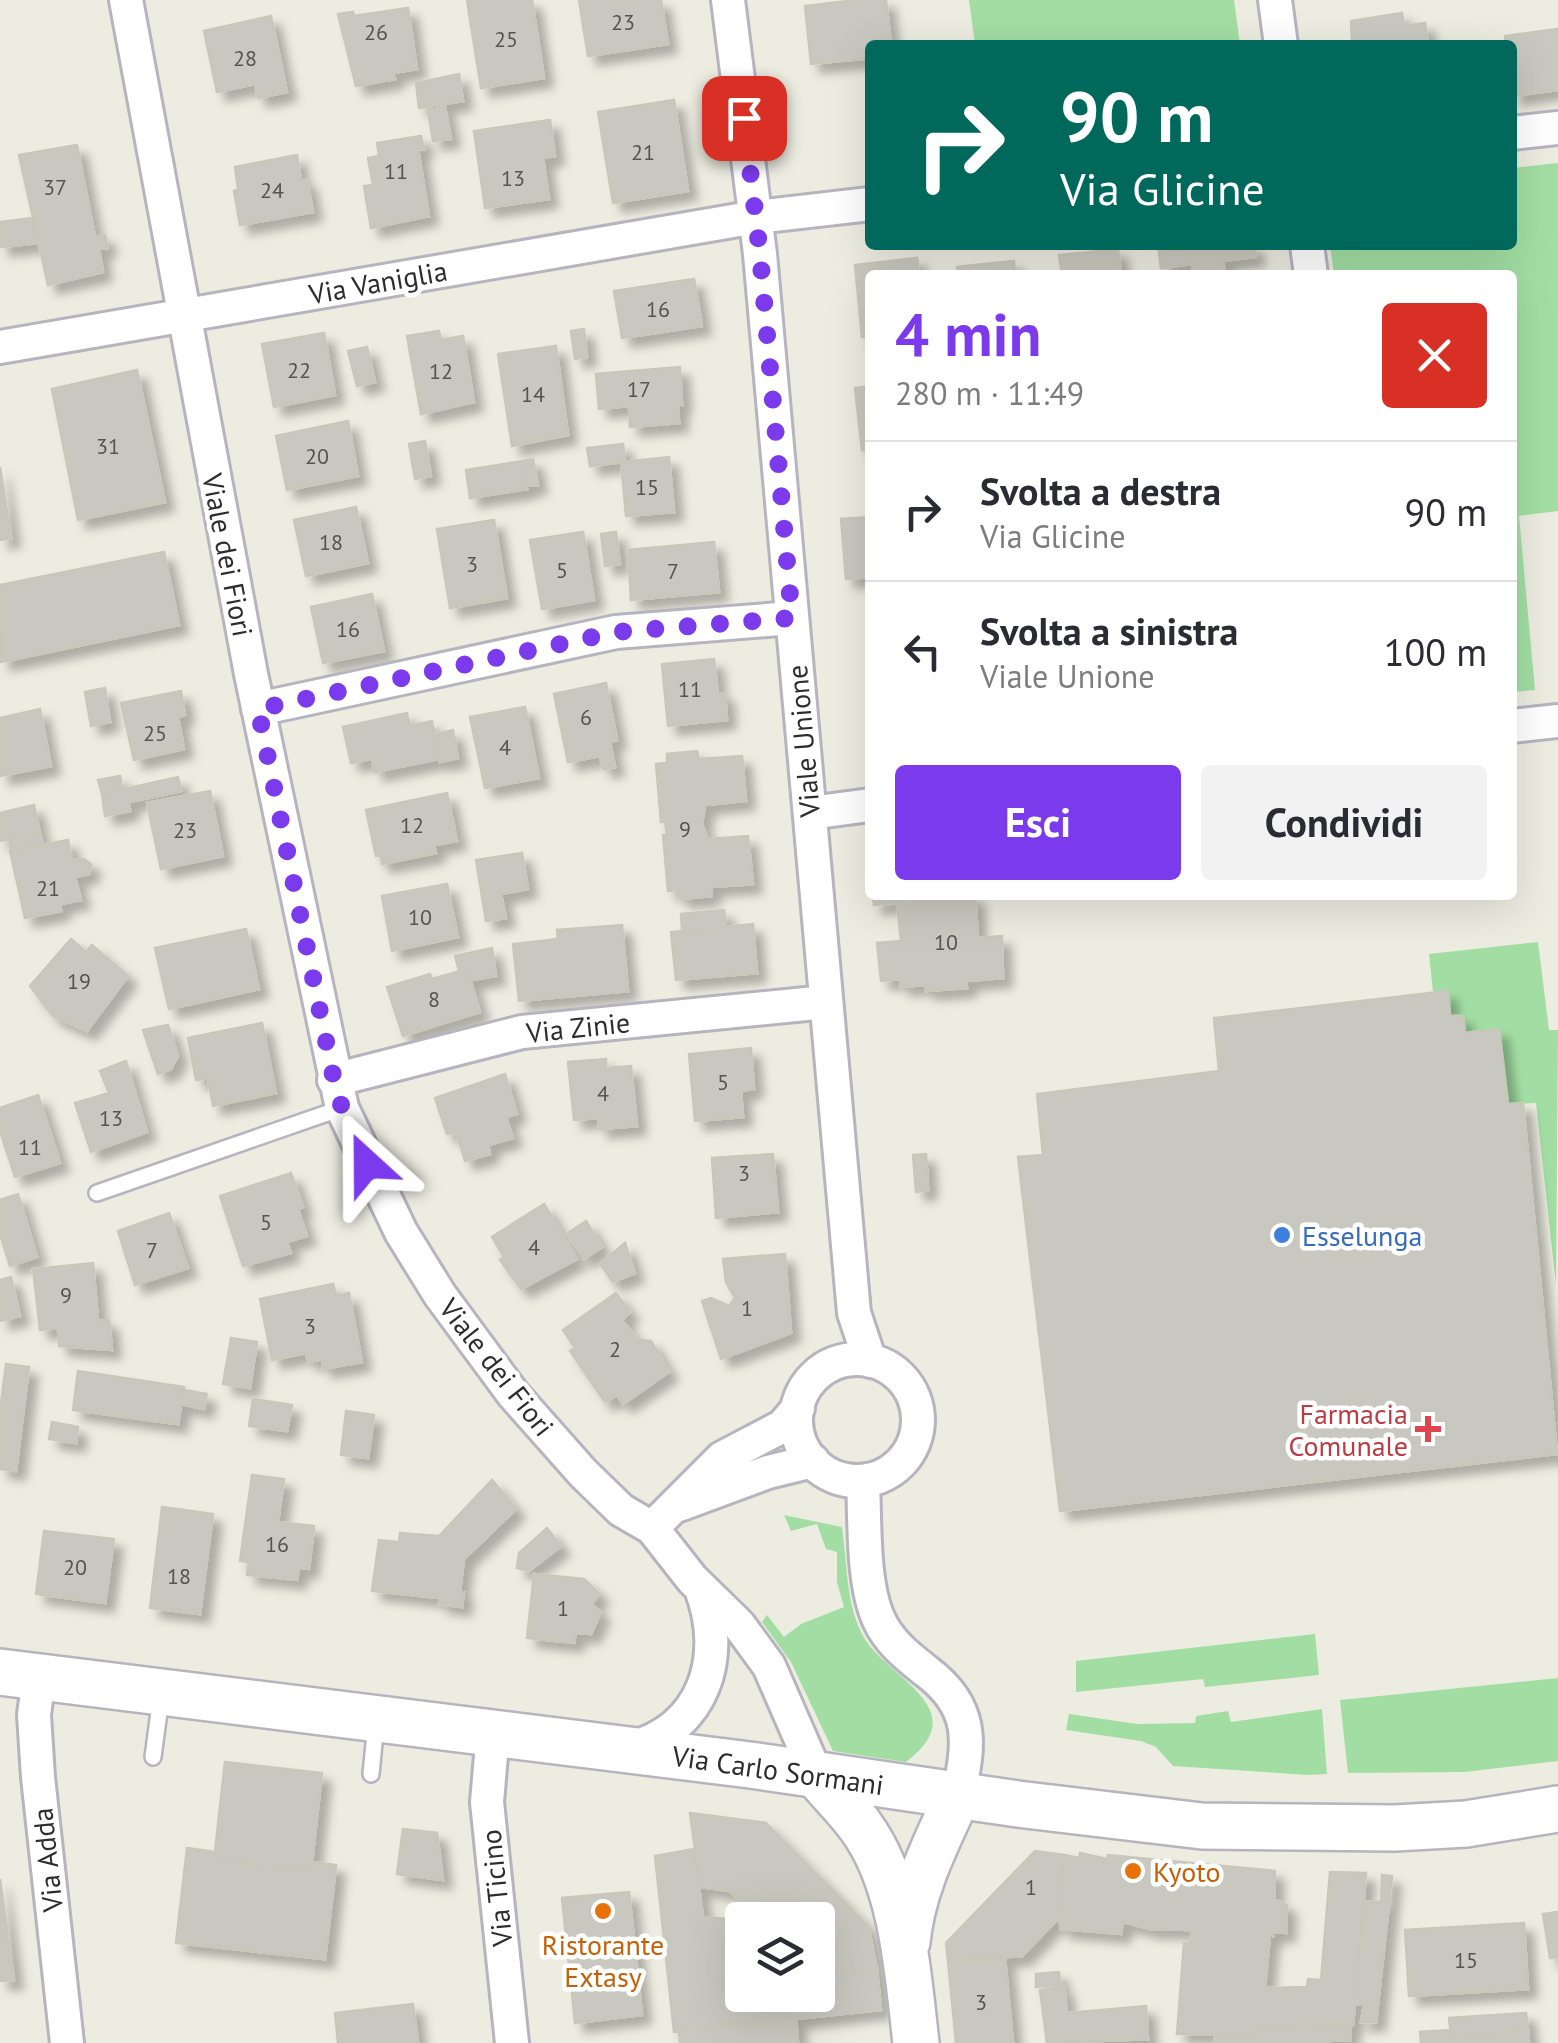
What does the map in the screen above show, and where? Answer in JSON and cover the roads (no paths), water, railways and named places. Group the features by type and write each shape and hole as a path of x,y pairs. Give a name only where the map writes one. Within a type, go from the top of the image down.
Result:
{"main road":[{"name":"Via Carlo Sormani","path":"19,1674 494,1732 1166,1822 1276,1828 1396,1828 1466,1824 1558,1809"},
{"path":"816,1774 863,1829 888,1886 906,1954 916,2043"},
{"path":"906,1954 915,1895 958,1795"}],"street":[{"name":"Viale dei Fiori","path":"126,0 258,709 338,1094 401,1232 440,1295 513,1394 620,1510 664,1517 708,1608 710,1660 702,1691 676,1727 655,1742 626,1750"},
{"name":"Viale Unione","path":"728,0 756,217 854,1313 870,1360"},
{"path":"1275,0 1280,40"},
{"path":"1517,132 1558,128"},
{"name":"Via Vaniglia","path":"0,347 756,217 865,205"},
{"path":"258,709 616,632 792,618"},
{"path":"1517,725 1558,721"},
{"path":"810,813 865,807"},
{"name":"Via Zinie","path":"338,1094 522,1032 826,1002"},
{"path":"664,1517 722,1458 783,1426 798,1408 806,1387 829,1366 870,1360 894,1372 916,1402 918,1429 911,1449 888,1473 862,1481 836,1477 813,1461 798,1436 798,1408"},
{"path":"664,1517 768,1472 813,1461"},
{"path":"862,1481 871,1596 880,1623 898,1648 953,1696 966,1725 966,1762 958,1795"},
{"name":"Viale dei Fiori","path":"701,1589 739,1624 769,1666 816,1774"},
{"name":"Via Adda","path":"19,1674 34,1715 68,2043"},
{"name":"Via Ticino","path":"494,1732 487,1802 512,2043"}],"lane":[{"path":"97,1193 338,1094"},
{"path":"153,1757 161,1692"},
{"path":"371,1774 377,1718"}],"place":[{"name":"Esselunga","path":"1282,1235"},
{"name":"Farmacia Comunale","path":"1428,1429"},
{"name":"Kyoto","path":"1133,1871"},
{"name":"Ristorante Extasy","path":"603,1911"}]}
